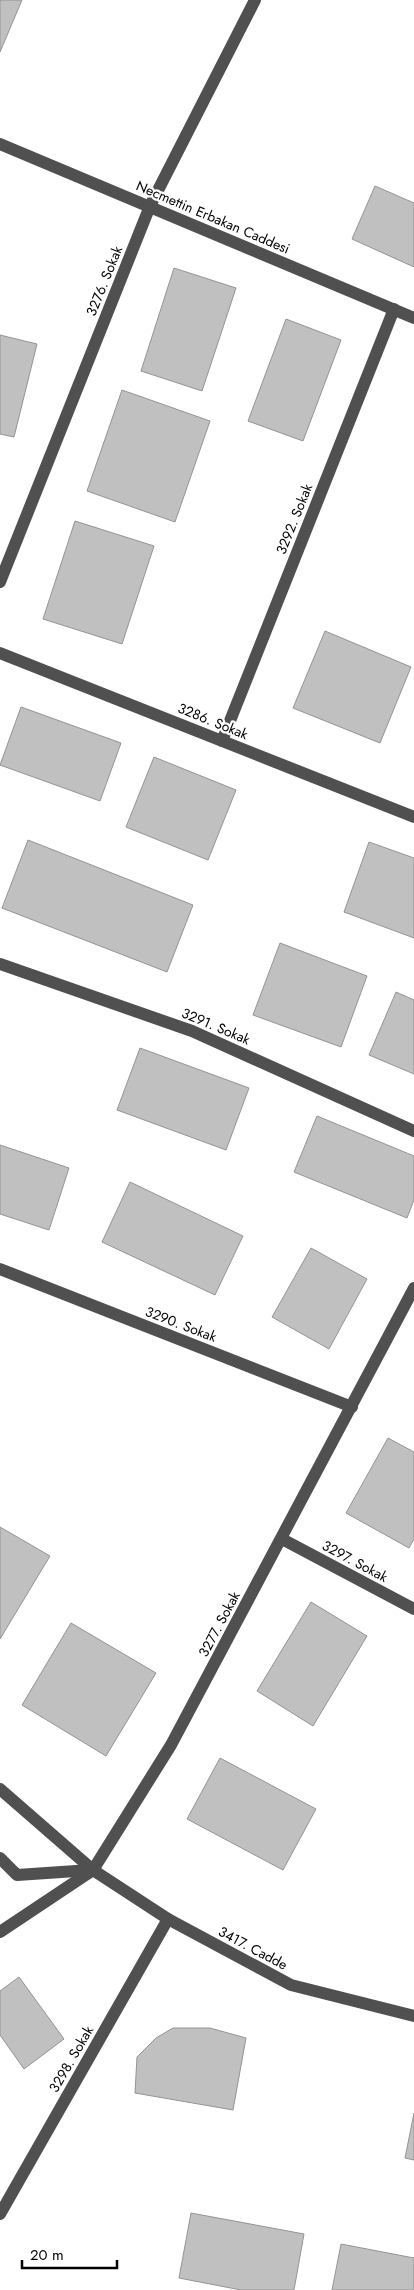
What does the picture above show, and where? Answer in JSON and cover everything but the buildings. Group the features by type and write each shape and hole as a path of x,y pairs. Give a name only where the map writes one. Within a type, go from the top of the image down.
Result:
{"street":[{"name":"3276. Sokak","path":"0,582 150,206 255,0"},
{"name":"Necmettin Erbakan Caddesi","path":"0,144 414,318"},
{"name":"3292. Sokak","path":"222,741 394,309"},
{"name":"3286. Sokak","path":"0,653 414,817"},
{"name":"3291. Sokak","path":"0,964 192,1030 414,1131"},
{"name":"3290. Sokak","path":"0,1269 352,1407"},
{"name":"3277. Sokak","path":"0,1932 93,1870 171,1745 414,1288"},
{"name":"3297. Sokak","path":"282,1539 414,1609"},
{"name":"3417. Cadde","path":"0,1789 93,1870 168,1919 291,1985 414,2016"},
{"path":"0,1858 17,1876 93,1870"},
{"name":"3298. Sokak","path":"0,2214 168,1919"}]}
